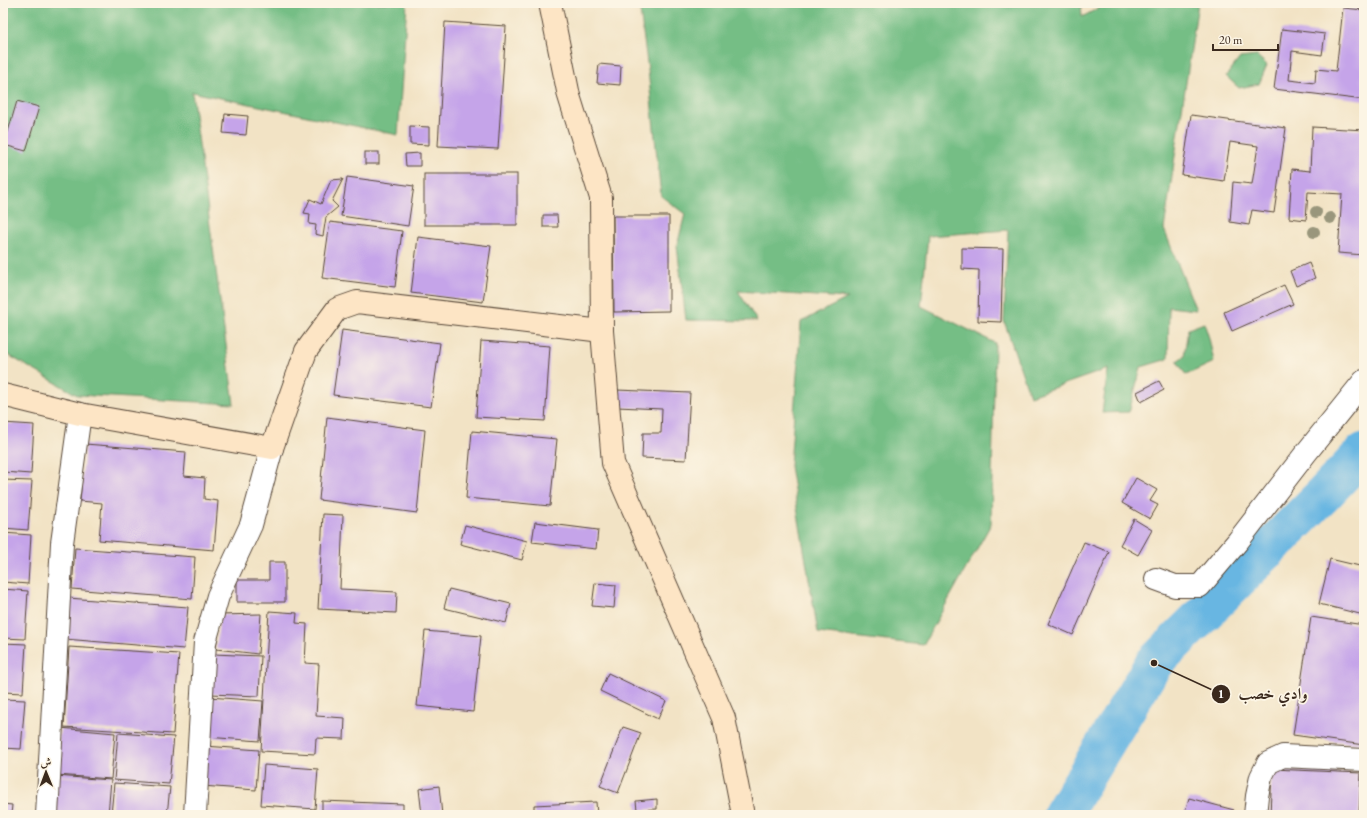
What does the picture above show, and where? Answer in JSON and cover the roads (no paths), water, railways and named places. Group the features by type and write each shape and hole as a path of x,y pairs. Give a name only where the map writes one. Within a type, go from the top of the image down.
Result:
{"street":[{"path":"550,3 569,96 601,198 602,331 613,463 724,718 743,815"},
{"path":"195,815 205,642 218,596 251,525 272,448 306,351 337,309 357,302 602,331"},
{"path":"1156,579 1175,586 1200,586 1238,542 1306,453 1364,381"},
{"path":"3,396 80,414 272,448"},
{"path":"47,815 62,542 80,414"},
{"path":"1255,815 1261,777 1268,763 1283,756 1364,760"}],"waterway":[{"path":"1062,815 1154,663 1322,496 1364,452"}],"place":[{"name":"وادي خصب","path":"1154,663"}]}
